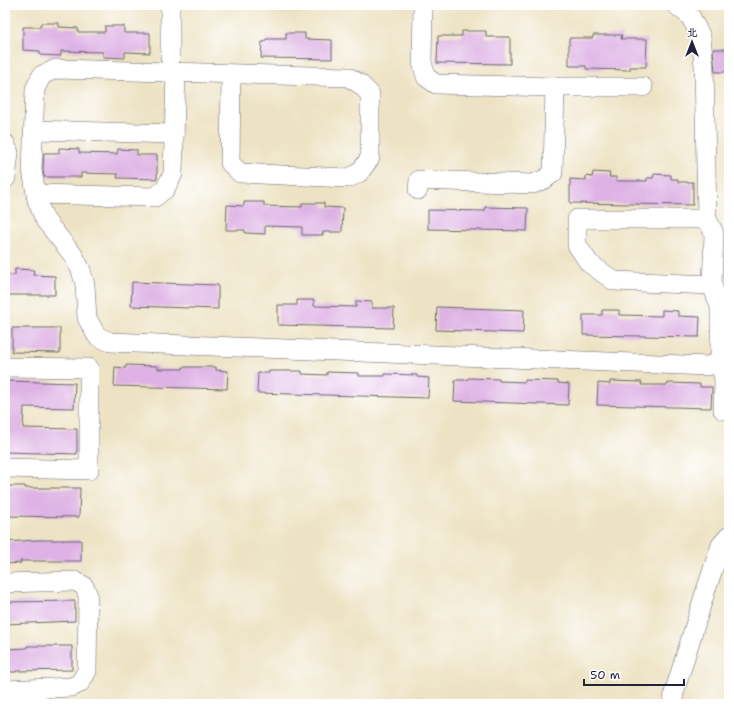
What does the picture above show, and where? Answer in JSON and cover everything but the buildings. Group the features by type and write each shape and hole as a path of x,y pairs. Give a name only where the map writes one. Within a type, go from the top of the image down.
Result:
{"street":[{"path":"36,194 155,197 165,190 173,174 173,64 170,5"},
{"path":"423,5 422,62 426,77 436,84 555,87 643,87"},
{"path":"676,5 690,16 701,37 704,66 706,219 714,233 712,285 720,307 720,361 724,380 723,410 729,410"},
{"path":"231,74 230,163 240,173 348,178 359,173 370,158 370,94 360,84 348,77 231,74 173,64 56,69 42,75 35,89 32,170 36,194 45,220 73,255 81,270 85,285 87,318 97,336 110,342 708,366 720,361"},
{"path":"418,190 419,180 533,184 545,180 554,173 555,87"},
{"path":"34,130 174,134"},
{"path":"5,143 9,153 5,179"},
{"path":"706,219 577,219 577,245 589,263 614,281 712,285"},
{"path":"5,368 89,368 89,470 5,468"},
{"path":"673,704 674,693 705,593 721,545 729,536"},
{"path":"5,583 75,580 84,586 88,595 87,671 80,683 72,687 5,690"}]}
